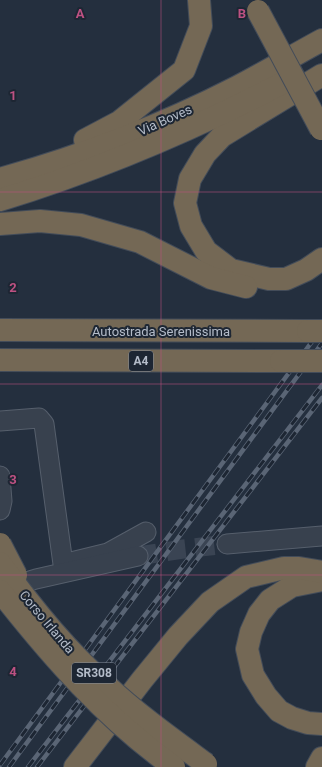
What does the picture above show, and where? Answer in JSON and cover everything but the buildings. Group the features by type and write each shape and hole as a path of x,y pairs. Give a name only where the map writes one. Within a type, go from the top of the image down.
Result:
{"highway":[{"path":"0,169 88,139 119,122 184,70 200,26 199,0"},
{"path":"260,5 322,108"},
{"path":"260,5 321,130"},
{"name":"Via Boves","path":"0,179 92,150 162,122 237,87 322,40"},
{"path":"318,69 222,136 204,154 190,179 185,203 191,226 206,251 231,270 269,279 286,279 306,270 322,259"},
{"name":"Via Boves","path":"0,200 94,169 160,142 214,118 286,82"},
{"path":"0,224 40,221 82,225 140,242 211,278 262,291 289,291 322,275"},
{"name":"Autostrada Serenissima","path":"0,330 315,331"},
{"name":"A4","path":"0,360 322,361"},
{"path":"0,544 12,566 25,598"},
{"name":"Corso Irlanda","path":"0,563 25,598 54,633 105,685 148,721 210,766"},
{"path":"75,767 178,636 210,602 246,577 284,568 300,568 322,572"},
{"path":"322,580 292,586 270,600 259,614 251,632 247,649 253,675 266,696 279,711 292,718 308,723 322,724"},
{"name":"Corso Irlanda","path":"1,588 36,637 92,697 130,732 174,767"},
{"path":"92,697 154,767"},
{"path":"317,767 322,758"}],"street":[{"path":"0,421 38,418 44,424 63,564 108,554 146,532"},
{"path":"0,476 2,500 0,510"},
{"path":"227,544 322,536"},
{"path":"1,588 138,556"}],"tunnel":[{"path":"285,82 309,69"},
{"path":"138,556 227,544"}],"railway":[{"path":"0,765 322,328"},
{"path":"9,767 322,343"},
{"path":"28,767 322,385"},
{"path":"37,767 322,398"}]}
